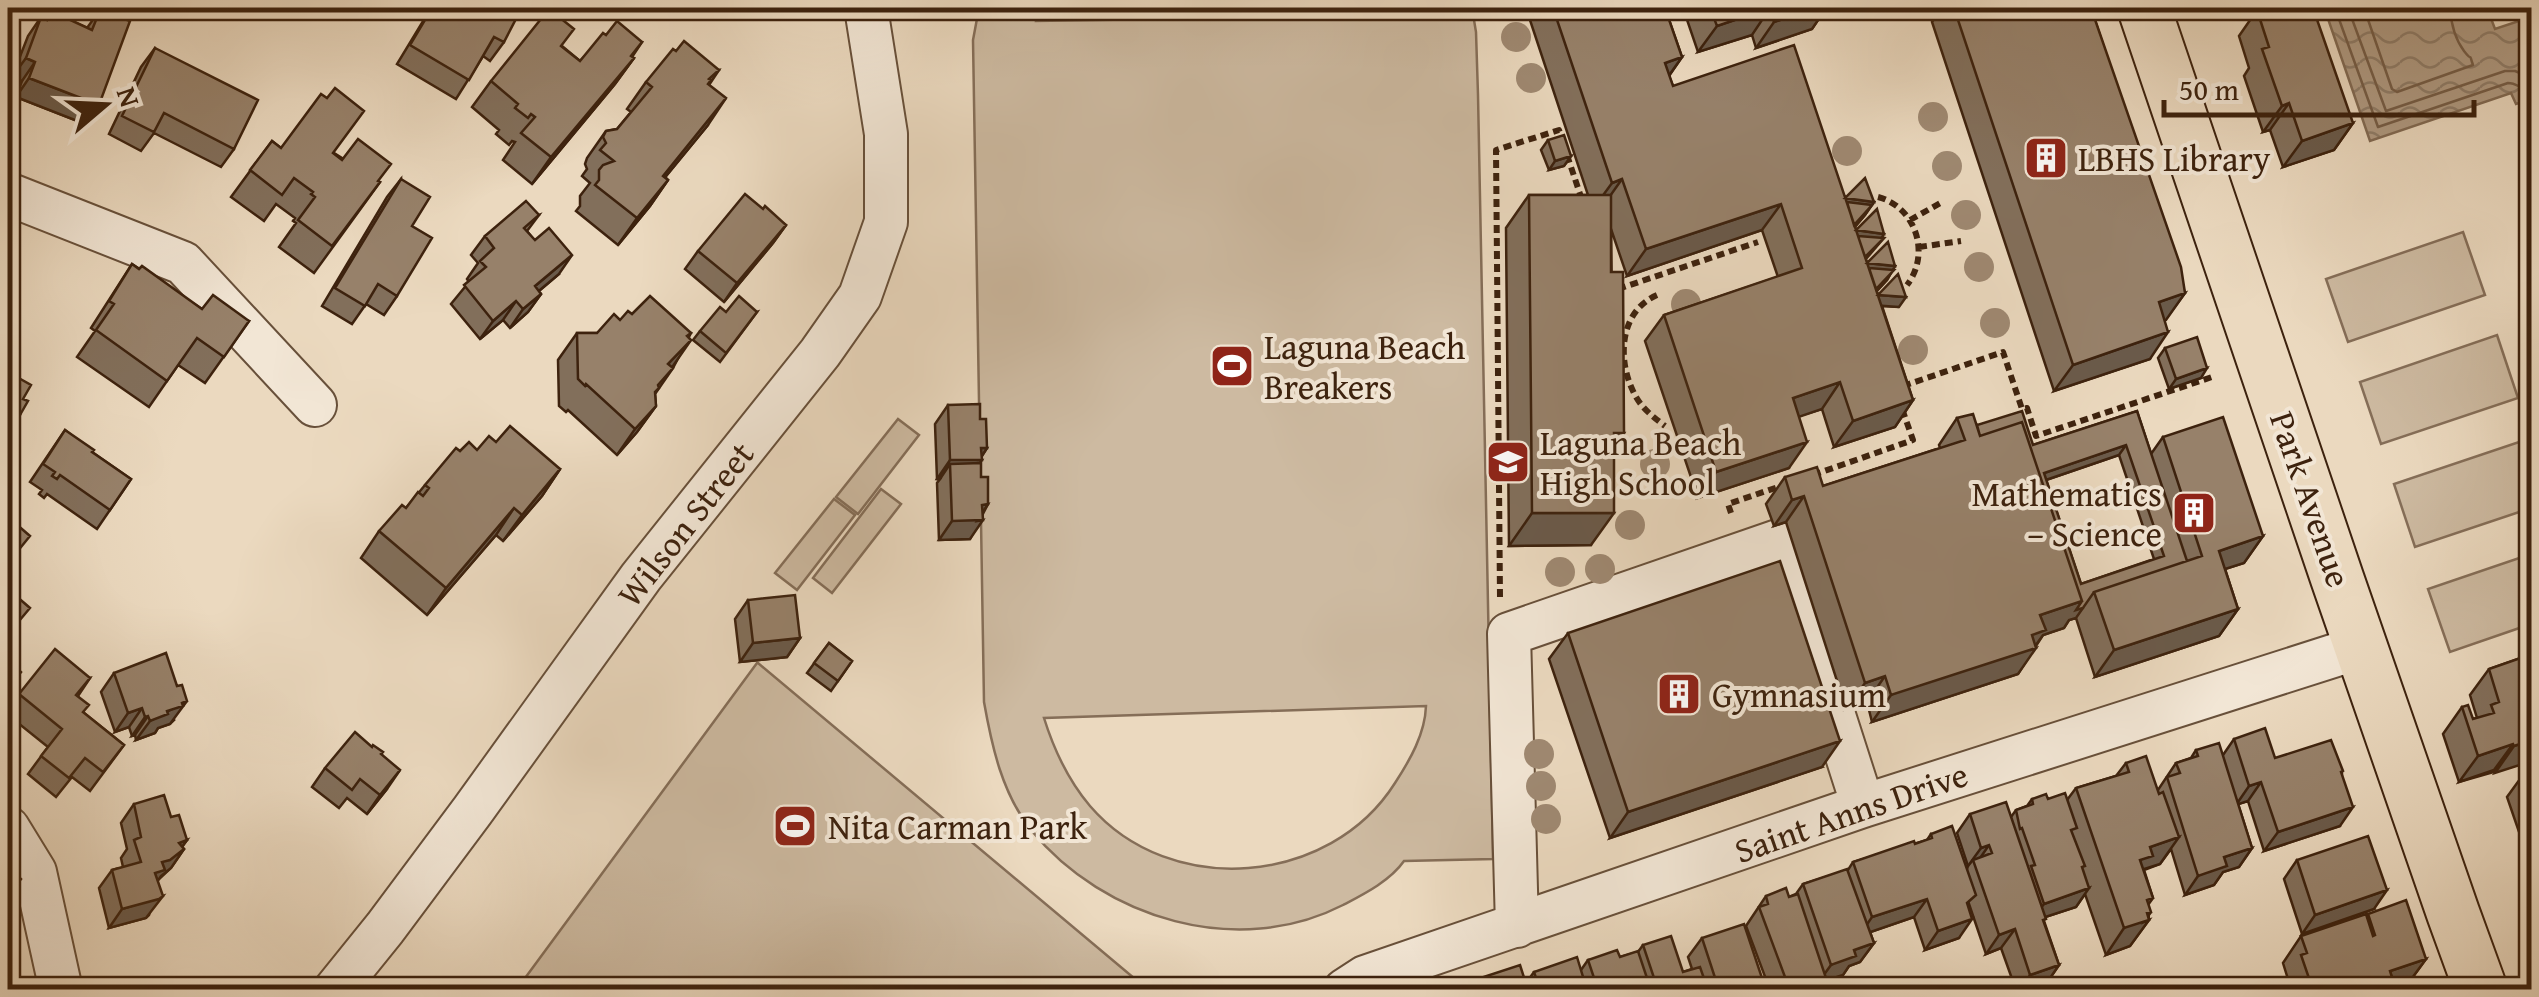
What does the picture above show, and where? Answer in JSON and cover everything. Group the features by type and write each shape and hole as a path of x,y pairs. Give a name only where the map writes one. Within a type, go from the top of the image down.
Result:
{"main road":[{"name":"Park Avenue","path":"2144,8 2452,913 2482,990"}],"street":[{"name":"Wilson Street","path":"336,990 641,577 820,353 860,296 886,222 886,134 866,8"},
{"path":"8,194 184,263 315,405"},
{"path":"1517,926 1508,634 1778,541 1863,806"},
{"name":"Saint Anns Drive","path":"1346,990 1364,977 1863,806 2361,647"},
{"path":"8,828 35,872 61,990"}],"path":[{"path":"1508,634 1500,621 1496,150 1560,130 1586,214"},
{"path":"1878,196 1899,206 1910,220 1919,247 1917,267 1907,285"},
{"path":"1910,220 1944,200"},
{"path":"1919,247 1961,240"},
{"path":"1612,272 1618,289 1758,242"},
{"path":"1657,295 1636,309 1626,326 1623,347 1633,392 1644,409 1665,426"},
{"path":"1895,388 2003,352 2022,409 2026,408 2036,436 2215,376"},
{"path":"1744,553 1728,504 1913,440 1901,406"}],"shaded area":[{"name":"Laguna Beach Breakers","path":"979,8 1038,8 1036,21 1419,15 1418,8 1472,8 1478,95 1493,859 1404,861 1368,892 1302,921 1260,929 1217,928 1175,921 1134,907 1096,887 1061,861 1021,816 1000,769 984,702 973,40","holes":["1426,706 1406,765 1367,817 1331,843 1291,860 1248,868 1205,867 1162,856 1123,836 1090,806 1075,786 1044,718"]},
{"path":"2463,232 2485,295 2348,342 2326,279"},
{"path":"2497,335 2518,398 2381,444 2360,382"},
{"path":"898,419 919,435 858,514 836,497"},
{"path":"2531,438 2531,508 2415,547 2394,484"},
{"path":"881,489 901,504 832,593 813,578"},
{"path":"834,499 855,515 797,590 775,573"},
{"path":"2531,554 2531,624 2450,652 2428,589"},
{"name":"Nita Carman Park","path":"758,663 1147,989 517,989"}],"water":[{"path":"2487,8 2495,29 2531,17 2531,99 2516,104 2511,93 2370,141 2325,10"}],"building":[{"path":"432,8 447,8 465,18 471,8 505,8 518,15 504,42 494,37 469,80 410,45"},
{"path":"1553,8 1665,8 1682,57 1665,63 1673,86 1794,45 1913,400 1853,421 1840,382 1793,398 1807,442 1716,472 1664,315 1802,268 1781,204 1646,249 1622,179 1612,183"},
{"path":"1710,8 1770,8 1717,26"},
{"path":"1770,8 1816,8 1774,22"},
{"name":"LBHS Library","path":"1954,8 2091,8 2181,267 2185,293 2159,302 2168,332 2073,365"},
{"path":"2313,8 2353,123 2302,141 2289,103 2282,106 2262,49 2269,47 2257,10"},
{"path":"549,9 574,29 561,46 580,61 617,21 642,42 631,56 634,58 551,157 521,133 535,117 531,114 528,118 515,108 518,104 491,81"},
{"path":"100,10 130,21 99,105 29,78 35,62 26,58 41,17 47,20 51,11 92,30"},
{"path":"684,41 719,70 708,84 726,98 663,176 668,180 637,218 595,185 599,170 614,161 600,150 606,143 603,137 606,131 617,129 652,87 646,82"},
{"path":"155,48 258,100 234,149 164,113 154,132 122,116"},
{"path":"335,88 364,111 333,153 342,160 358,139 391,164 332,246 298,220 315,197 313,192 294,178 282,195 250,170 272,141 281,148 321,94 327,98"},
{"path":"1564,135 1571,156 1555,161 1548,140"},
{"path":"1865,178 1874,202 1845,198"},
{"path":"401,179 430,197 412,226 432,238 397,296 378,284 365,306 335,288"},
{"path":"745,194 786,225 737,283 698,251"},
{"path":"1529,195 1611,195 1611,272 1623,272 1624,433 1614,433 1614,513 1532,513"},
{"path":"526,201 539,215 524,228 535,240 549,228 572,255 535,286 541,294 523,309 516,301 493,321 464,285 486,267 480,261 494,248 485,236"},
{"path":"1847,202 1872,205 1854,225"},
{"path":"1877,209 1884,234 1856,230"},
{"path":"1858,236 1884,238 1865,257"},
{"path":"1888,242 1895,266 1867,263"},
{"path":"132,264 139,269 142,266 202,309 213,295 249,321 224,357 197,338 167,381 96,330 114,304 109,301"},
{"path":"1869,268 1894,270 1876,289"},
{"path":"1898,274 1906,297 1878,295"},
{"path":"650,296 691,333 687,336 691,340 668,364 673,368 658,385 656,406 635,429 578,379 577,333 597,333 614,314 620,320 628,311 632,314"},
{"path":"739,296 757,312 726,353 700,331 720,307 726,312"},
{"path":"2197,337 2207,368 2176,379 2165,348"},
{"path":"8,372 31,385 20,415 16,412 12,418 8,416"},
{"path":"980,404 980,419 986,419 987,448 981,448 982,460 950,460 948,405"},
{"path":"2022,411 2033,445 2137,411 2187,561 2094,592 2083,608 2076,610 2082,601 2022,422 1980,436 1977,425","holes":["2126,445 2164,556 2081,584 2044,473"]},
{"path":"1973,414 1980,436 2022,422 2082,601 2040,615 2046,630 2032,635 2036,648 1891,695 1885,676 1865,683 1804,496 1792,500 1785,477 1817,467 1823,486 1965,440 1957,418"},
{"path":"2223,417 2263,536 2219,551 2238,609 2114,650 2094,592 2202,556 2163,437"},
{"path":"510,426 560,469 522,515 514,508 446,588 379,531 418,492 423,496 429,488 425,485 456,448 460,451 469,442 477,450 489,436 496,442"},
{"path":"65,430 131,479 110,510 60,475 57,479 52,476 55,472 43,464"},
{"path":"981,463 981,477 988,477 988,504 982,505 983,520 952,521 950,464"},
{"path":"8,517 30,536 8,563"},
{"name":"Gymnasium","path":"1780,561 1840,741 1628,812 1568,633"},
{"path":"8,589 30,608 8,634"},
{"path":"795,595 800,638 753,643 748,600"},
{"path":"829,643 852,661 838,681 814,663"},
{"path":"55,649 90,678 76,695 89,705 83,712 124,745 103,772 85,758 69,778 41,756 62,729 19,694"},
{"path":"166,653 177,686 182,685 187,701 150,721 142,708 128,713 114,673"},
{"path":"2532,654 2532,740 2478,756 2462,707 2468,705 2473,719 2494,713 2491,705 2499,702 2489,669"},
{"path":"8,660 21,672 8,688"},
{"path":"2265,728 2275,758 2331,740 2353,807 2278,832 2261,782 2249,786 2234,739"},
{"path":"355,732 400,770 380,795 360,779 352,790 325,768"},
{"path":"2219,743 2252,848 2224,857 2227,866 2198,876 2167,777 2180,773 2176,763 2198,756 2196,750"},
{"path":"2146,756 2179,837 2150,847 2153,856 2140,860 2153,898 2147,900 2151,912 2147,913 2149,920 2124,928 2076,788 2129,772 2126,763"},
{"path":"2532,775 2532,811 2520,779"},
{"path":"2065,793 2077,828 2071,830 2089,888 2044,904 2016,810 2046,794 2048,799"},
{"path":"164,795 171,817 179,815 187,840 179,843 184,849 162,862 165,870 155,873 163,896 122,909 112,870 141,862 134,840 141,837 134,804"},
{"path":"2006,802 2059,965 2030,975 2015,929 1999,935 1973,860 1992,853 1989,845 1981,848 1970,814"},
{"path":"1952,826 1976,895 1967,903 1972,919 1938,931 1927,899 1872,917 1853,862 1932,838 1931,834"},
{"path":"2368,836 2387,890 2315,915 2297,860"},
{"path":"8,866 21,879 8,895"},
{"path":"1847,869 1874,943 1854,950 1856,956 1831,965 1803,884"},
{"path":"1786,888 1789,897 1798,894 1830,990 1776,990 1788,985 1759,907 1768,904 1766,896"},
{"path":"2406,900 2426,959 2390,971 2396,990 2313,990 2301,955 2307,953 2301,936 2366,914 2373,936 2368,914"},
{"path":"1744,924 1766,990 1719,990 1702,938"},
{"path":"1671,936 1683,972 1700,967 1708,990 1658,990 1643,945"},
{"path":"1617,950 1620,957 1638,951 1651,990 1598,990 1588,960"},
{"path":"1577,957 1587,990 1540,990 1534,972"},
{"path":"1520,965 1528,990 1444,990"}],"place":[{"name":"LBHS Library","path":"2046,158"},
{"name":"Laguna Beach Breakers","path":"1232,366"},
{"name":"Laguna Beach High School","path":"1508,462"},
{"name":"Mathematics – Science","path":"2194,513"},
{"name":"Gymnasium","path":"1679,694"},
{"name":"Nita Carman Park","path":"795,826"}]}
